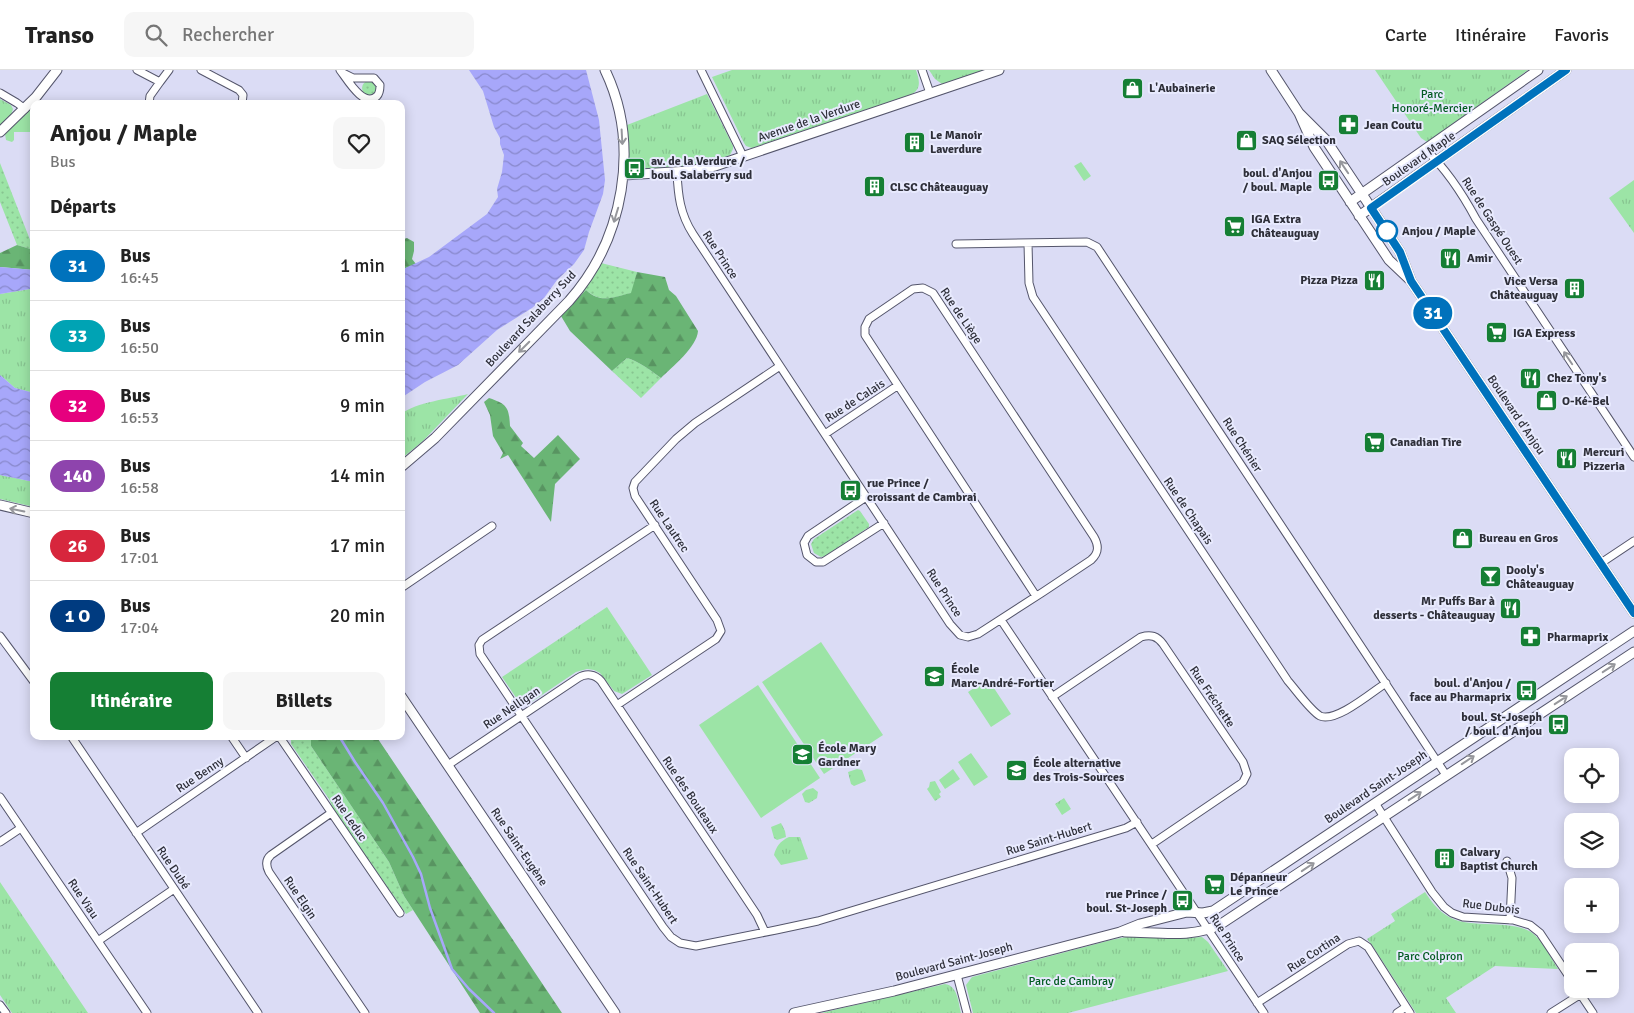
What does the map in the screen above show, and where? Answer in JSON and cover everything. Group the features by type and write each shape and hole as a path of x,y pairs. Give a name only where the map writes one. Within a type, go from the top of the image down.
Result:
{"street":[{"path":"33,100 57,70"},
{"path":"138,70 160,82"},
{"path":"149,100 168,70"},
{"path":"201,70 241,92 243,100"},
{"name":"Boulevard Salaberry Sud","path":"405,464 442,432 569,301 598,261 612,228 624,175 620,111 605,70"},
{"path":"701,70 744,156"},
{"path":"922,70 930,93"},
{"name":"Avenue de la Verdure","path":"624,175 677,172 706,168 999,70"},
{"name":"Boulevard d'Anjou","path":"1271,70 1300,113 1326,140 1400,252 1411,281 1634,613"},
{"name":"Boulevard Maple","path":"1359,216 1566,70"},
{"path":"1538,71 1546,84"},
{"name":"Boulevard Maple","path":"1350,202 1538,71"},
{"path":"342,72 353,78 374,78 380,85 379,92 375,98 366,99 358,93 342,72"},
{"path":"0,93 24,109"},
{"path":"1500,98 1509,111"},
{"path":"0,132 30,103"},
{"name":"Boulevard d'Anjou","path":"1300,113 1314,147 1388,260 1411,281"},
{"path":"1465,122 1474,135"},
{"name":"Rue de Gaspé Ouest","path":"1426,150 1462,193 1476,219 1634,457"},
{"name":"Rue Prince","path":"677,172 680,207 688,226 958,633 968,637 974,636 1001,620 1264,1013"},
{"name":"Rue de Chapais","path":"1028,242 1028,283 1033,297 1288,681 1316,713 1323,717 1340,714 1386,683"},
{"name":"Rue Chénier","path":"956,244 1087,242 1097,247 1446,775"},
{"name":"Rue de Liège","path":"1001,620 1091,560 1098,550 1096,542 935,296 924,288 913,289 873,315 864,327 866,339 1036,596"},
{"name":"Rue Lautrec","path":"617,706 711,642 721,631 717,620 635,496 633,488 637,479 676,439 695,423 780,366"},
{"name":"Rue de Calais","path":"825,434 897,386"},
{"path":"866,497 808,536 804,543 807,555 816,562 827,561 884,523"},
{"path":"0,506 30,512"},
{"name":"Rue Saint-Hubert","path":"654,525 500,628 480,643 478,649 663,927 671,936 685,945 696,946 818,921 1126,828 1137,822"},
{"path":"405,585 492,526"},
{"path":"1601,563 1634,541"},
{"name":"Boulevard Saint-Joseph","path":"794,1013 957,975 1120,932 1148,921 1187,912 1213,911 1634,631"},
{"path":"0,636 30,677"},
{"name":"Rue Fréchette","path":"1052,697 1141,637 1155,636 1163,644 1243,762 1247,774 1239,785 1152,844"},
{"name":"Boulevard Saint-Joseph","path":"1120,932 1169,933 1207,929 1221,924 1634,652"},
{"path":"1575,670 1584,684"},
{"name":"Rue des Bouleaux","path":"590,675 601,681 759,918 765,932"},
{"name":"Rue Nelligan","path":"448,764 582,676 590,675"},
{"name":"Rue Saint-Eugène","path":"405,702 616,1013"},
{"path":"1482,732 1491,746"},
{"name":"Rue Dubé","path":"73,740 258,1013"},
{"path":"234,740 246,758"},
{"name":"Rue Benny","path":"136,833 272,740"},
{"name":"Rue Leduc","path":"281,740 400,913"},
{"name":"Rue Viau","path":"0,797 98,941 143,1012"},
{"name":"Rue Dubois","path":"1375,804 1436,897 1448,910 1456,915 1466,917 1526,923 1539,932 1564,969"},
{"name":"Rue Elgin","path":"331,813 271,854 267,859 266,865 365,1013"},
{"path":"0,842 21,828"},
{"path":"1507,861 1512,878 1510,920"},
{"path":"98,941 174,889"},
{"name":"Rue Cortina","path":"1257,1003 1355,941 1363,942 1368,947 1408,1010"},
{"path":"957,975 967,1013"},
{"path":"1551,1013 1570,998"},
{"path":"1583,998 1593,1013"},
{"path":"0,1005 6,1013"},
{"path":"1397,1013 1408,1010"}],"green space":[{"path":"732,70 916,70 919,83 917,89 912,94 752,148 744,143 712,77"},
{"path":"929,70 984,70 942,84 935,79"},
{"name":"Parc Honoré-Mercier","path":"1375,70 1528,70 1427,142 1421,138"},
{"path":"369,81 374,83 376,88 374,93 369,95 364,93 362,88 364,83"},
{"path":"707,94 733,146 730,155 700,165 647,169 638,169 628,160 627,125"},
{"path":"0,99 11,105 13,109 10,118 0,127"},
{"path":"30,110 30,132 14,132 14,140 12,142 6,140 5,134"},
{"path":"1081,162 1091,176 1084,181 1074,166"},
{"path":"0,163 30,240 30,249 17,245 0,202"},
{"path":"1634,180 1634,233 1609,198"},
{"path":"405,239 414,242 412,259 416,264 405,268"},
{"path":"17,245 30,249 30,270 0,267 0,253"},
{"path":"601,263 637,272 632,293 613,298 603,298 597,297 586,290 560,316 585,288"},
{"path":"637,272 665,277 669,290 676,296 698,331 697,337 689,350 661,378 627,358 612,371 570,331 561,316 586,290 602,298 613,298 631,293"},
{"path":"30,289 30,392 15,388 0,375 0,294"},
{"path":"627,358 661,378 641,398 612,371"},
{"path":"468,394 423,441 405,456 405,411 424,404"},
{"path":"489,398 500,402 506,407 510,426 523,443 521,446 534,458 558,435 580,459 555,484 551,522 508,455 500,459 503,453 493,436 490,415 484,402"},
{"path":"0,475 30,481 30,506 0,499"},
{"path":"858,510 869,524 869,527 825,556 821,557 814,553 811,544 814,539"},
{"path":"607,607 652,675 622,694 614,691 600,673 587,669 576,672 530,703 523,704 519,702 502,677"},
{"path":"821,642 883,735 824,774 762,682"},
{"path":"988,679 1011,714 991,727 968,692"},
{"path":"758,685 820,778 761,818 699,725"},
{"path":"291,740 311,740 311,746 389,862 404,896 413,910 406,914 291,744"},
{"path":"311,740 379,740 562,1013 480,1013 404,896 389,862 311,746"},
{"path":"971,753 988,777 974,786 958,762"},
{"path":"857,769 862,770 866,781 854,786 851,784 848,772"},
{"path":"953,769 960,779 945,789 939,780"},
{"path":"935,781 941,792 939,794 941,797 935,801 927,789 930,782"},
{"path":"813,788 818,792 817,798 809,803 805,802 802,794 806,790"},
{"path":"1064,798 1071,809 1062,815 1055,804"},
{"path":"781,823 786,837 777,840 774,838 771,827"},
{"path":"789,837 800,837 808,859 781,865 774,855 779,844"},
{"path":"0,882 88,1013 12,1013 0,995"},
{"name":"Parc Colpron","path":"1425,892 1433,904 1442,912 1459,921 1512,926 1531,932 1543,944 1558,969 1495,966 1446,998 1456,1013 1416,1013 1367,939 1395,921 1391,914"},
{"name":"Parc de Cambray","path":"1136,935 1166,939 1202,937 1208,942 1228,971 1068,1013 973,1013 966,985 972,977"},
{"path":"945,984 955,991 961,1013 821,1013"}],"water":[{"path":"469,70 586,70 599,120 605,180 603,194 584,250 574,264 557,280 544,298 532,308 497,330 458,365 425,382 405,395 405,268 429,257 487,214 498,197 497,189 504,155 483,91"},
{"path":"0,267 30,270 30,289 0,294"},
{"path":"0,375 15,388 30,392 30,481 0,475"}],"waterway":[{"path":"341,740 383,803 413,857 421,874 430,908 452,969 469,989 494,1013"}],"bus line":[{"name":"31","path":"1566,70 1371,208 1400,252 1411,281 1634,613"}],"place":[{"name":"L'Aubainerie","path":"1133,88"},
{"name":"Jean Coutu","path":"1348,125"},
{"name":"SAQ Sélection","path":"1246,140"},
{"name":"Le Manoir Laverdure","path":"914,142"},
{"name":"av. de la Verdure / boul. Salaberry sud","path":"635,168"},
{"name":"boul. d'Anjou / boul. Maple","path":"1328,180"},
{"name":"CLSC Châteauguay","path":"874,187"},
{"name":"IGA Extra Châteauguay","path":"1235,226"},
{"name":"Anjou / Maple","path":"1387,231"},
{"name":"Amir","path":"1451,258"},
{"name":"Pizza Pizza","path":"1374,280"},
{"name":"Vice Versa Châteauguay","path":"1574,288"},
{"name":"IGA Express","path":"1497,333"},
{"name":"Chez Tony's","path":"1531,378"},
{"name":"O-Ké-Bel","path":"1546,401"},
{"name":"Canadian Tire","path":"1374,442"},
{"name":"Mercuri Pizzeria","path":"1567,459"},
{"name":"rue Prince / croissant de Cambrai","path":"851,490"},
{"name":"Bureau en Gros","path":"1463,538"},
{"name":"Dooly's Châteauguay","path":"1490,577"},
{"name":"Mr Puffs Bar à desserts - Châteauguay","path":"1511,608"},
{"name":"Pharmaprix","path":"1531,637"},
{"name":"École Marc-André-Fortier","path":"935,676"},
{"name":"boul. d'Anjou / face au Pharmaprix","path":"1527,690"},
{"name":"boul. St-Joseph / boul. d'Anjou","path":"1558,724"},
{"name":"École Mary Gardner","path":"802,755"},
{"name":"École alternative des Trois-Sources","path":"1017,770"},
{"name":"Calvary Baptist Church","path":"1444,859"},
{"name":"Dépanneur Le Prince","path":"1214,884"},
{"name":"rue Prince / boul. St-Joseph","path":"1183,901"}]}
